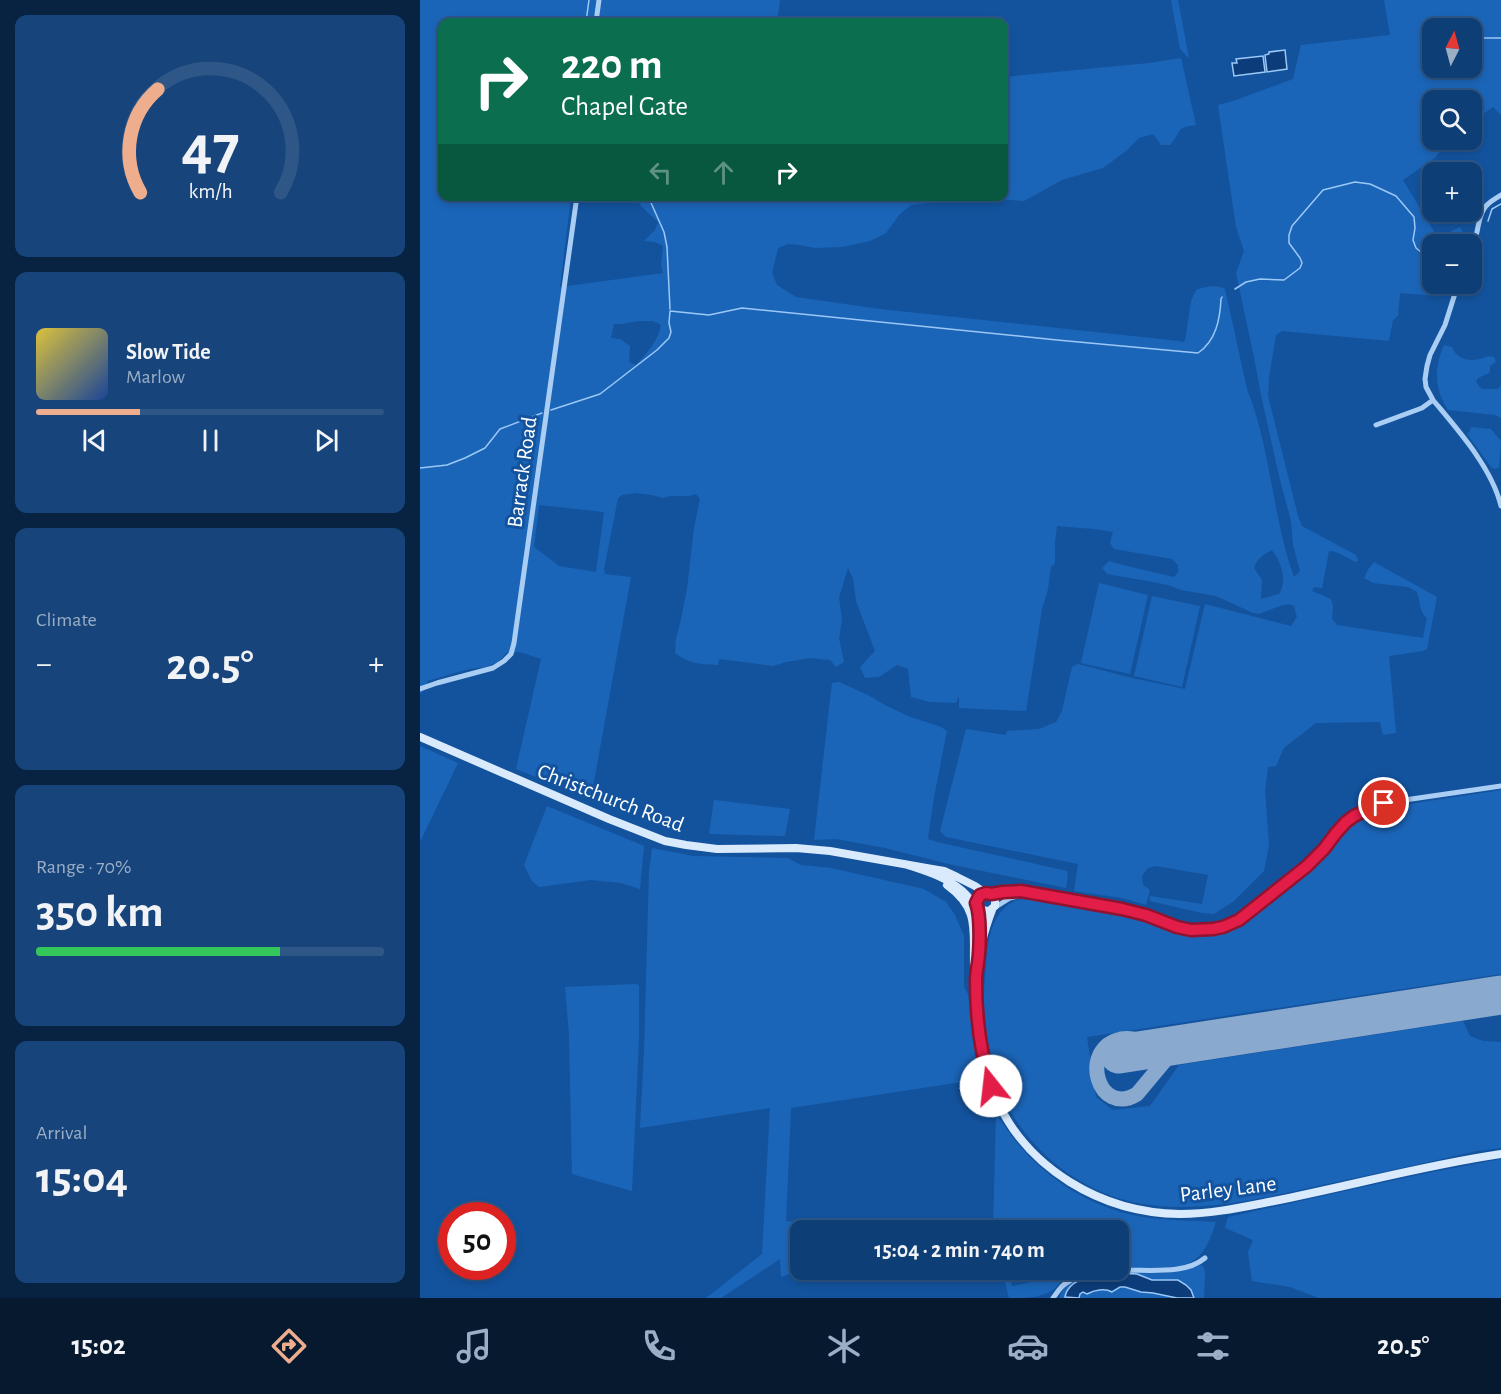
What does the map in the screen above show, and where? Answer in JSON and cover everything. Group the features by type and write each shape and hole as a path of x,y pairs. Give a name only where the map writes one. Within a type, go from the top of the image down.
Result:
{"main road":[{"name":"Christchurch Road","path":"420,736 609,819 665,841 717,849 796,848 830,851 944,872 988,894"},
{"path":"892,862 938,879 964,901 974,925 975,979"},
{"name":"Christchurch Road","path":"905,864 944,878 978,907"},
{"path":"988,894 995,900 993,909 984,912 978,907 976,903 978,897 988,894"},
{"name":"Parley Lane","path":"978,907 978,962"},
{"name":"Parley Lane","path":"993,909 986,928 975,979 978,1028 985,1067 999,1104 1027,1146 1051,1168 1081,1188 1116,1204 1137,1209 1191,1213 1223,1210 1292,1197 1501,1154"}],"street":[{"path":"597,18 599,0"},
{"path":"1476,234 1481,214 1486,205 1501,195"},
{"name":"Barrack Road","path":"420,689 494,668 511,654 576,201"},
{"path":"1455,294 1445,325 1430,355 1425,379 1426,387 1433,400 1484,466 1493,482 1501,506"},
{"path":"1376,425 1422,408 1433,400"},
{"path":"988,894 1015,890 1122,909 1191,930 1223,927 1239,920 1307,866 1354,816 1384,803 1501,786"},
{"path":"993,909 1010,898 1030,893"},
{"path":"1053,1298 1065,1284 1078,1276 1094,1271 1184,1268 1205,1258"}],"shaded area":[{"path":"420,0 780,0 778,18 438,18 438,201 571,201 560,287 663,273 661,266 663,246 655,242 644,241 655,230 658,222 638,201 949,201 911,205 899,215 886,233 870,241 842,247 815,248 788,244 778,248 772,273 777,285 796,297 880,309 1182,342 1185,341 1191,301 1196,290 1214,286 1222,287 1225,289 1247,389 1261,435 1281,530 1294,577 1300,571 1293,545 1291,521 1261,395 1236,273 1244,251 1236,227 1218,105 1293,79 1301,45 1390,35 1384,0 1501,0 1501,115 1493,107 1482,115 1482,90 1422,90 1422,150 1441,150 1435,158 1429,162 1422,162 1422,167 1403,180 1422,211 1422,222 1428,222 1436,234 1422,234 1422,294 1437,294 1436,296 1400,293 1398,316 1393,320 1389,341 1282,331 1276,335 1269,377 1268,396 1302,526 1356,555 1358,560 1357,562 1329,551 1322,588 1314,587 1312,591 1331,599 1332,619 1337,625 1423,638 1427,618 1421,609 1417,592 1408,587 1373,583 1364,578 1374,562 1437,597 1427,649 1389,656 1396,733 1383,735 1380,722 1316,723 1284,748 1276,766 1268,767 1265,791 1269,845 1264,871 1234,901 1214,914 1150,901 1150,896 1202,904 1208,875 1156,866 1148,868 1142,876 1143,885 1150,890 1146,905 1122,898 1074,891 1078,864 946,837 940,831 966,729 1006,735 1007,731 1039,729 1056,722 1062,711 1072,667 1078,664 1185,689 1205,604 1291,626 1297,617 1294,606 1289,604 1259,614 1216,596 1107,574 1102,568 1109,561 1174,577 1178,572 1178,565 1172,559 1114,549 1110,543 1113,532 1057,526 1055,564 1051,567 1042,609 1026,711 959,708 959,696 956,703 930,702 911,697 908,669 897,665 879,677 865,678 860,667 875,651 856,601 853,578 848,568 839,597 842,620 839,638 844,662 836,667 830,660 810,658 773,666 719,659 718,665 706,664 680,657 675,653 676,638 687,589 700,499 696,494 663,498 636,493 622,495 618,498 604,569 605,574 631,577 591,798 516,769 541,659 520,652 506,653 498,662 486,667 469,669 427,681 427,685 420,694","holes":["653,321 661,325 655,341 636,365 629,362 630,346 620,339 611,338 614,324","539,505 604,512 596,572 559,566 534,547","1272,550 1283,577 1282,589 1279,594 1261,599 1262,580 1254,568 1255,565 1263,555"]},
{"path":"1171,0 1178,0 1189,58 1180,49"},
{"path":"1285,50 1287,69 1267,72 1265,55 1269,52"},
{"path":"1263,56 1265,72 1234,76 1232,63 1237,63 1236,59"},
{"path":"1181,58 1196,125 1182,129 1170,145 1161,145 1153,134 1139,138 1103,168 1062,180 1024,201 1008,200 1008,77"},
{"path":"1460,227 1464,234 1446,234"},
{"path":"1444,345 1452,347 1456,354 1467,359 1494,357 1496,362 1490,366 1490,372 1478,378 1477,382 1482,389 1498,389 1501,385 1501,418 1495,415 1448,410 1440,394 1437,378 1438,362"},
{"path":"1471,427 1491,429 1501,441 1499,467 1495,469 1491,467 1467,434"},
{"path":"1099,583 1148,595 1130,674 1081,663"},
{"path":"1152,596 1200,606 1182,687 1134,676"},
{"path":"839,682 908,716 947,731 928,839 1067,871 1066,888 953,865 885,848 836,839 814,840 832,683"},
{"path":"420,746 458,763 420,842"},
{"path":"1501,790 1501,974 1087,1037 1096,1097 1113,1110 1150,1106 1179,1065 1463,1021 1470,1036 1483,1041 1501,1042 1501,1148 1477,1151 1253,1200 1207,1206 1160,1206 1112,1196 1066,1172 1028,1136 1013,1115 1000,1092 991,1067 984,1016 985,977 990,937 996,920 1007,906 1020,900 1038,900 1064,906 1096,909 1141,920 1142,918 1189,933 1208,933 1230,928 1271,900 1319,861 1345,828 1360,817 1374,810"},
{"path":"714,800 790,809 785,836 709,834"},
{"path":"547,806 644,846 640,889 621,883 591,880 539,887 532,881 524,865"},
{"path":"652,848 693,856 788,858 801,865 831,868 924,889 946,902 955,915 964,936 964,987 968,994 976,1057 982,1079 791,1108 786,1221 790,1222 790,1274 781,1277 780,1259 721,1298 706,1298 762,1254 770,1108 640,1128 649,872"},
{"path":"639,985 639,1038 632,1191 572,1174 569,1035 565,987"},
{"path":"996,1113 1008,1131 1036,1163 1069,1189 1088,1199 1107,1208 1139,1216 1216,1222 1204,1250 1191,1262 1177,1266 1129,1268 1129,1220 993,1220"},
{"path":"1501,1159 1501,1298 1319,1298 1290,1287 1252,1281 1248,1252 1253,1240 1225,1228 1228,1217"},
{"path":"1198,1264 1203,1266 1205,1272 1204,1298 1194,1298 1186,1285 1179,1281 1151,1280 1129,1273 1161,1273"},
{"path":"1129,1274 1152,1280 1178,1280 1191,1290 1194,1298 1177,1298 1125,1287 1112,1292 1103,1290 1087,1294 1083,1292 1079,1298 1065,1297 1072,1285 1078,1281 1129,1280"},
{"path":"1005,1280 1010,1280 1012,1286 1043,1280 1061,1281 1057,1287 1046,1294 1009,1298"},
{"path":"1075,1280 1081,1280 1068,1290 1065,1298 1060,1298 1067,1285"},
{"path":"1120,1287 1177,1298 1079,1298 1080,1293 1083,1292"}],"waterway":[{"path":"587,18 589,0"},
{"path":"1482,38 1501,38"},
{"path":"1235,289 1246,282 1260,279 1284,280 1300,268 1302,263 1300,258 1289,243 1292,226 1323,190 1355,182 1370,184 1396,196 1414,217 1413,240 1416,248 1422,253"},
{"path":"650,201 664,232 667,247 670,309"},
{"path":"1488,221 1492,209 1501,204"},
{"path":"551,410 600,394 657,350 669,338 670,311 709,315 742,308 1198,353 1213,336 1220,314 1222,297"},
{"path":"420,468 447,465 465,458 485,448 500,429 542,413"}],"taxiway":[{"path":"1497,996 1501,997"},
{"path":"1176,1046 1125,1039 1108,1045 1100,1055 1097,1067 1098,1079 1103,1090 1112,1097 1123,1099 1137,1094 1173,1051 1184,1045"}],"runway":[{"path":"1119,1054 1501,995"}],"route":[{"path":"991,1086 978,1028 975,979 979,931 976,900 980,895 1015,890 1122,909 1191,930 1223,927 1239,920 1307,866 1346,822 1384,803"}]}
